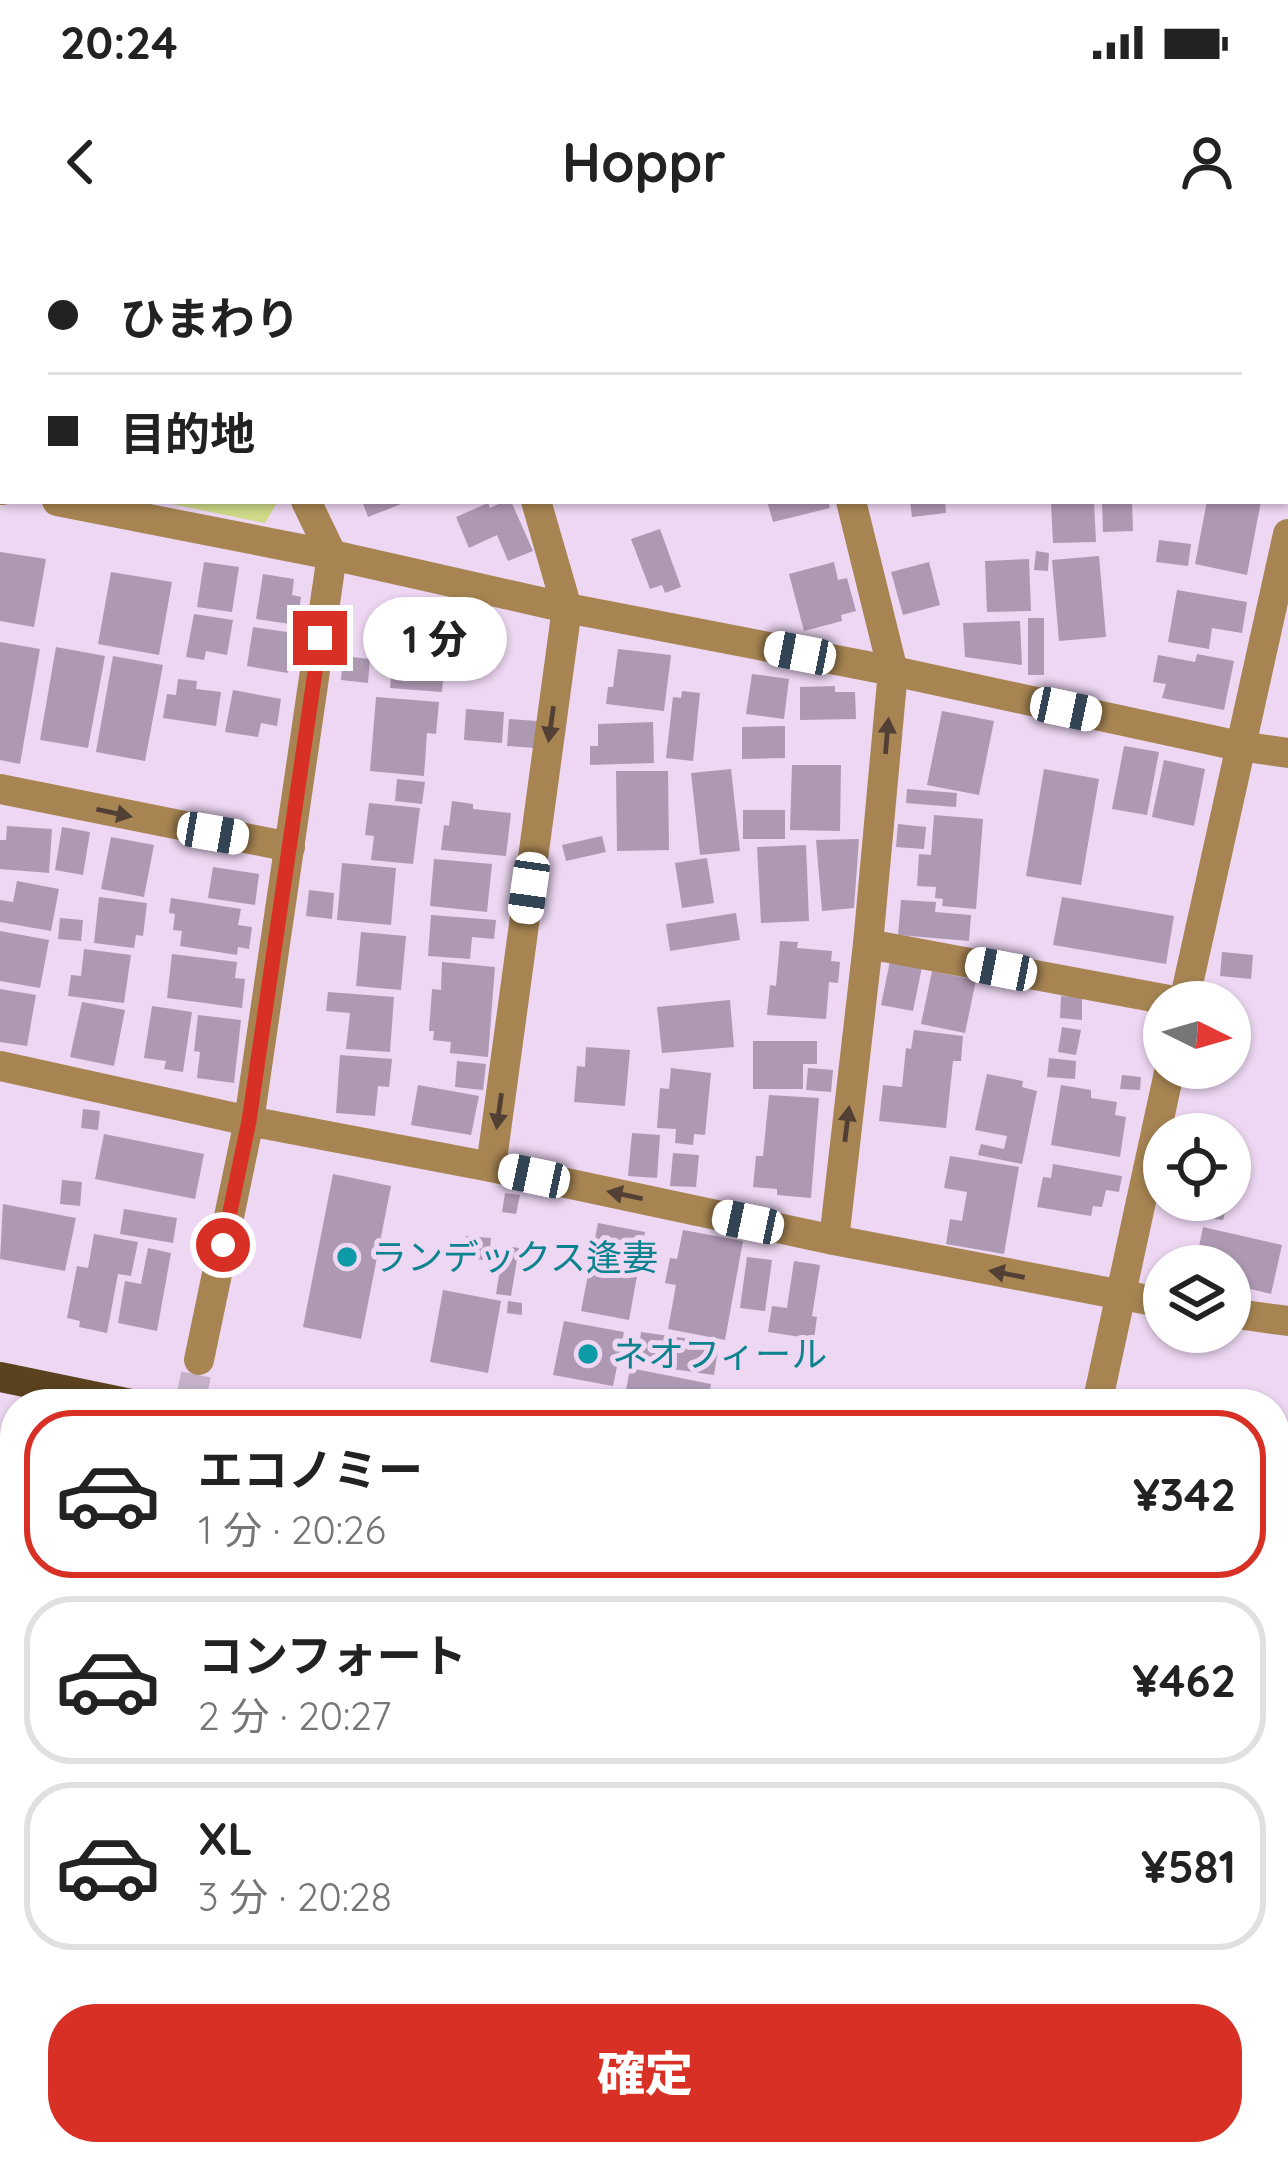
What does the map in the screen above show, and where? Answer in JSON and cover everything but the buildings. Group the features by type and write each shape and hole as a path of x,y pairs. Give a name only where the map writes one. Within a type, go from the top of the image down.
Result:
{"main road":[{"path":"0,1377 58,1389"}],"street":[{"path":"72,504 1288,753"},
{"path":"200,1360 249,1121 332,555 307,504"},
{"path":"491,1167 567,608 537,504"},
{"path":"834,1240 893,671 851,504"},
{"path":"1187,981 1288,534"},
{"path":"0,789 290,847"},
{"path":"868,944 1143,995"},
{"path":"0,1066 249,1121 1143,1300"},
{"path":"1100,1389 1166,1089"},
{"path":"1251,1315 1288,1321"}],"green space":[{"path":"172,504 276,504 265,523"}],"tunnel":[{"path":"193,1389 199,1360"}],"place":[{"name":"ランデックス逢妻","path":"347,1257"},
{"name":"ネオフィール","path":"588,1354"}],"route":[{"path":"223,1245 249,1121 320,638"}]}
